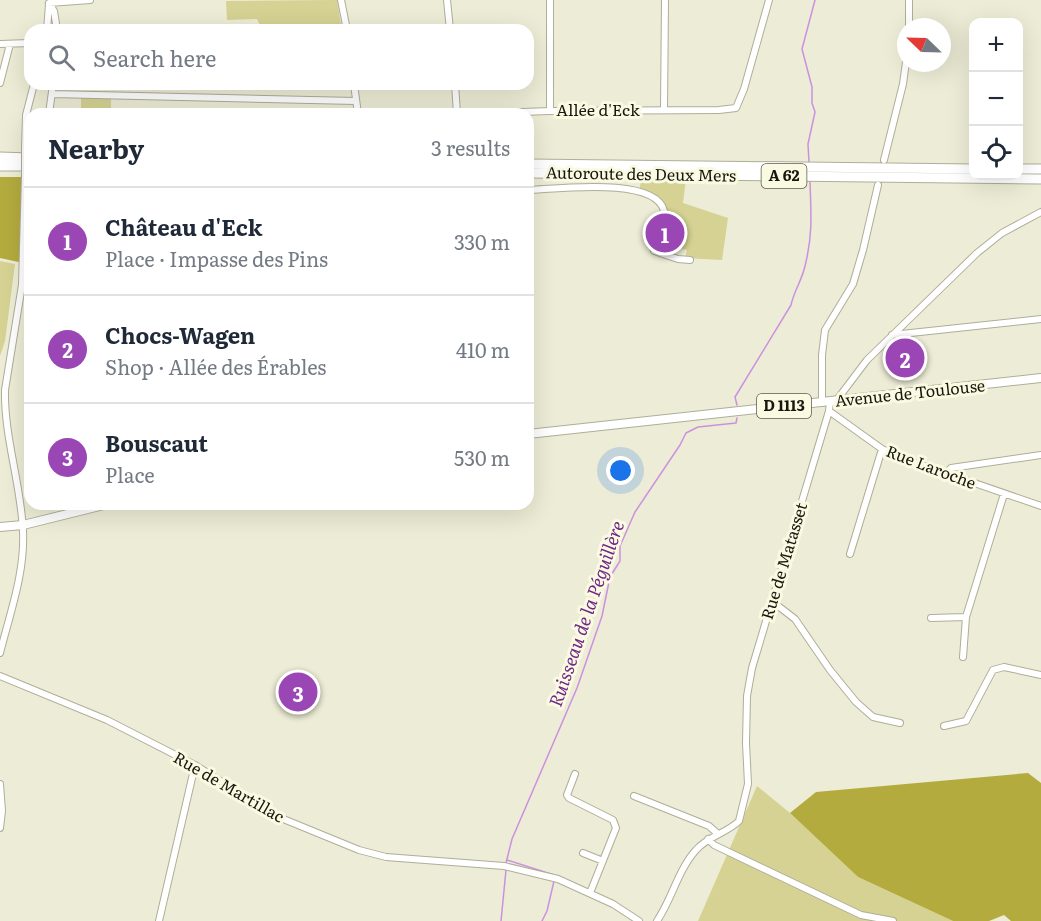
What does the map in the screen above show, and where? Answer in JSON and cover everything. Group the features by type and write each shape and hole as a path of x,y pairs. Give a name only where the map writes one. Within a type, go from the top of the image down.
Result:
{"highway":[{"path":"0,157 24,153"},
{"name":"Autoroute des Deux Mers","path":"534,164 969,169"},
{"path":"0,166 24,166"},
{"path":"1023,169 1041,169"},
{"name":"Autoroute des Deux Mers","path":"534,172 1041,179"}],"main road":[{"name":"Avenue de Toulouse","path":"534,433 829,404 1041,378"},
{"path":"0,527 22,525 83,510"}],"street":[{"path":"49,1 90,0"},
{"path":"341,0 346,24"},
{"path":"447,0 449,24"},
{"path":"550,0 550,111"},
{"path":"664,110 665,0"},
{"name":"Allée d'Eck","path":"534,112 736,108 744,89 769,0"},
{"path":"909,0 909,18"},
{"path":"47,24 49,1"},
{"path":"49,1 54,11 56,24"},
{"path":"0,44 24,43"},
{"path":"0,83 10,44"},
{"path":"884,160 905,72"},
{"path":"29,108 33,90"},
{"path":"50,108 52,90"},
{"path":"355,90 357,108"},
{"path":"456,90 457,108"},
{"path":"52,94 356,101"},
{"path":"829,404 822,355 825,330 853,284 878,185"},
{"path":"534,190 600,187 642,190 659,202 664,211 653,247 654,251 678,259 690,260"},
{"path":"829,404 867,360 977,253 1002,233 1041,212"},
{"path":"0,653 23,555 15,467 2,407 24,265"},
{"path":"892,335 1041,320"},
{"name":"Rue Laroche","path":"829,404 882,448 1041,506"},
{"name":"Rue de Matasset","path":"708,839 739,821 748,784 747,696 752,668 829,404"},
{"path":"850,554 882,448"},
{"path":"946,473 951,468 1041,455"},
{"path":"963,657 966,617 1004,494"},
{"path":"773,602 795,619 830,670 856,702 873,717 900,723"},
{"path":"931,618 966,617"},
{"path":"944,726 966,721 993,670 1004,667 1041,675"},
{"name":"Rue de Martillac","path":"0,676 107,720 195,765 276,816 359,850 386,857 504,866 558,879 613,904 639,921"},
{"path":"159,921 195,765"},
{"path":"575,774 567,795 569,798 613,820 615,824 616,833 590,893"},
{"path":"0,784 2,811 0,828"},
{"path":"634,796 709,826 718,834"},
{"path":"657,921 688,860 695,850 708,839 714,845 861,915 893,921"},
{"path":"583,853 603,861"}],"shaded area":[{"path":"337,0 341,24 259,24 257,19 227,20 226,1"},
{"path":"81,98 111,99 111,108 81,108"},
{"path":"0,177 24,177 23,263 0,258"},
{"path":"641,179 686,179 683,203 728,218 722,260 685,258 687,250 666,245 671,228 683,231 685,223 671,219 665,213 665,204 640,188"},
{"path":"0,261 15,264 5,341 0,356"},
{"path":"1028,773 1041,783 1041,921 1011,921 1004,915 989,921 953,921 858,877 790,813 816,792"},
{"path":"757,786 790,813 858,877 953,921 698,921"}],"waterway":[{"name":"Ruisseau de la Péguillère","path":"809,162 808,144 815,112 812,103 812,87 802,49 815,0"},
{"name":"Ruisseau de la Péguillère","path":"737,405 735,397 791,305 804,271 810,234 810,182"},
{"name":"Ruisseau de la Péguillère","path":"506,863 512,839 577,688 602,616 610,577 620,561 620,546 635,512 686,433 698,427 736,423 737,418"},
{"path":"507,860 554,875"},
{"name":"Ruisseau de la Péguillère","path":"501,921 506,870"},
{"path":"542,921 547,911 554,881"}],"place":[{"name":"Château d'Eck","path":"665,233"},
{"name":"Chocs-Wagen","path":"905,358"},
{"name":"Bouscaut","path":"298,692"}]}
